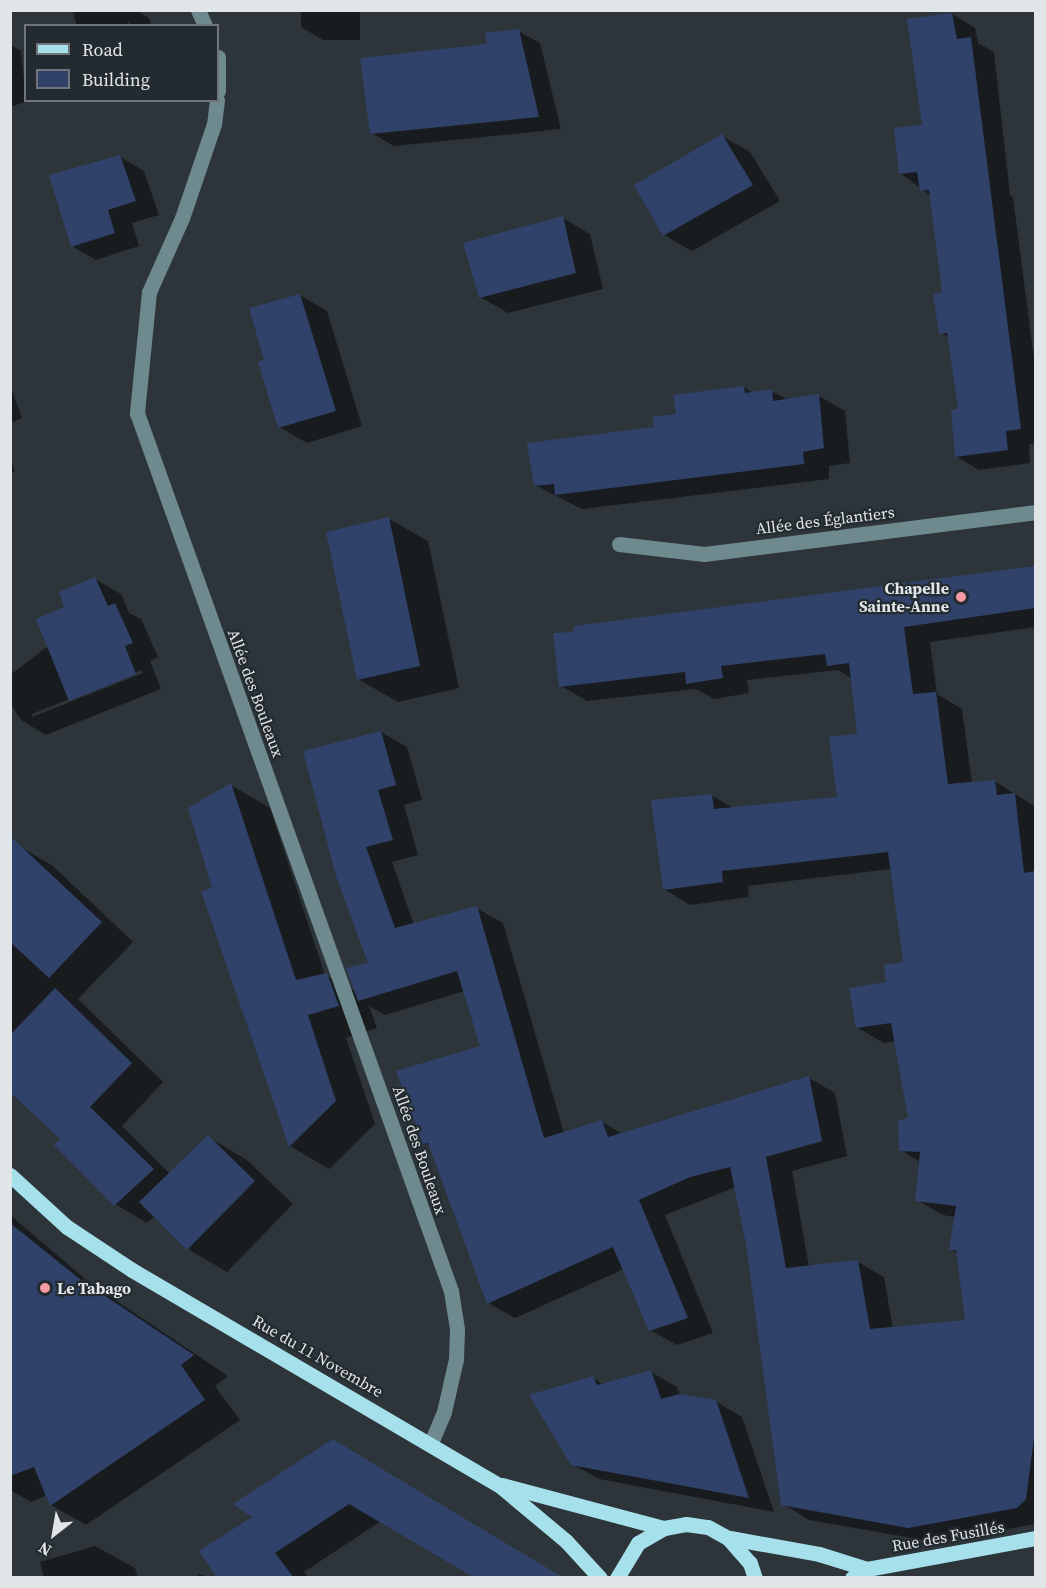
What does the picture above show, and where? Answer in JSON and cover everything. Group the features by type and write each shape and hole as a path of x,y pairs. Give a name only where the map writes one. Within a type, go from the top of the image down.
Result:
{"main road":[{"name":"Rue du 11 Novembre","path":"10,1175 67,1227 132,1270 431,1442 499,1485 566,1541 600,1578"},
{"path":"499,1485 664,1528"},
{"path":"617,1578 638,1543 664,1528 686,1524 708,1527 728,1538 750,1563 754,1578"},
{"name":"Rue des Fusillés","path":"728,1538 819,1554 867,1569"},
{"name":"Rue des Fusillés","path":"852,1578 867,1569 1035,1538"}],"street":[{"path":"198,10 204,24"},
{"name":"Allée des Bouleaux","path":"216,102 214,124 182,218 148,292 137,413 451,1291 457,1330 456,1359 444,1412 431,1442"},
{"name":"Allée des Églantiers","path":"619,544 704,554 1035,512"}],"building":[{"path":"952,13 957,39 971,37 1021,429 1006,431 1008,450 955,457 951,410 958,409 947,333 939,334 933,294 942,292 929,190 920,191 917,172 899,174 894,128 922,125 907,19"},
{"path":"519,29 539,117 370,134 360,58 487,44 485,33"},
{"path":"722,134 753,185 663,236 634,185"},
{"path":"120,155 136,201 108,210 115,233 71,247 49,175"},
{"path":"563,216 576,273 479,298 463,243"},
{"path":"300,294 336,411 278,428 258,362 264,360 249,308"},
{"path":"744,386 745,393 772,389 773,401 819,394 824,448 803,452 804,464 555,495 554,484 534,486 527,443 654,427 652,417 676,414 673,395"},
{"path":"389,517 420,666 357,680 326,532"},
{"path":"1035,566 1035,608 904,627 913,694 936,692 948,784 995,780 997,795 1015,793 1024,873 1035,871 1035,1430 1026,1499 1017,1508 908,1528 781,1505 746,1244 730,1167 690,1177 639,1200 688,1318 649,1331 613,1247 487,1304 428,1143 423,1144 396,1071 480,1046 457,971 358,1001 346,968 368,963 336,876 303,751 381,731 396,785 378,790 393,840 366,847 395,928 477,906 544,1138 602,1120 608,1137 809,1076 822,1141 766,1157 786,1268 858,1260 870,1329 965,1320 956,1250 949,1250 956,1206 915,1201 920,1152 899,1151 898,1121 908,1118 891,1023 856,1028 849,988 886,982 884,965 903,962 888,852 722,871 723,882 663,890 651,800 712,794 714,809 837,797 829,737 857,734 849,663 827,666 825,654 721,666 723,678 686,684 685,672 559,687 553,633 573,632 574,626"},
{"path":"95,577 108,606 115,603 133,643 125,646 136,674 69,701 36,619 64,607 59,592"},
{"path":"231,783 296,980 327,973 339,1006 308,1015 336,1101 289,1147 201,891 212,888 188,808"},
{"path":"10,836 102,922 49,978 10,942"},
{"path":"55,988 132,1063 90,1107 154,1169 114,1206 54,1145 60,1139 10,1092 10,1035"},
{"path":"208,1135 255,1181 187,1250 139,1202"},
{"path":"10,1223 81,1280 194,1355 181,1365 205,1400 50,1506 34,1467 10,1476"},
{"path":"651,1370 661,1399 679,1394 716,1400 749,1498 571,1465 529,1395 593,1376 597,1385"},
{"path":"333,1439 564,1578 475,1578 349,1504 275,1553 294,1578 217,1578 199,1551 252,1517 233,1504"}],"place":[{"name":"Chapelle Sainte-Anne","path":"961,597"},
{"name":"Le Tabago","path":"45,1288"}]}
